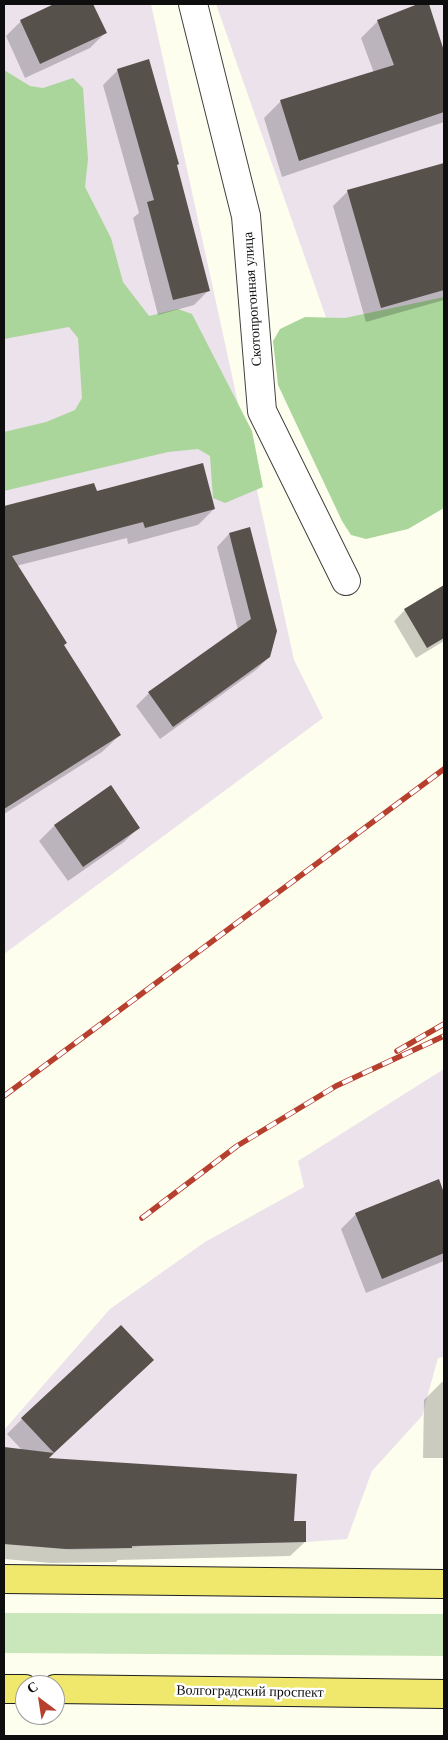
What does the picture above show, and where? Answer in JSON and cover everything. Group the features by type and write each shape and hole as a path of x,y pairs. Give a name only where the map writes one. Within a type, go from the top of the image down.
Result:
{"main road":[{"path":"4,1579 444,1584"},
{"name":"Волгоградский проспект","path":"65,1690 444,1694"}],"street":[{"name":"Скотопрогонная улица","path":"193,4 246,216 262,411 346,581"}],"shaded area":[{"path":"4,4 151,4 294,660 323,718 4,954"},
{"path":"216,4 444,4 444,370 355,400"},
{"path":"444,1069 444,1357 438,1358 422,1416 372,1471 347,1539 73,1550 4,1544 4,1430 110,1309 205,1242 304,1187 298,1161"}],"green space":[{"path":"4,70 30,86 43,88 73,78 83,88 88,159 85,187 111,238 123,282 149,316 178,309 192,314 252,431 263,487 225,503 213,498 210,456 198,449 168,452 4,491 4,432 46,422 75,410 82,398 78,338 69,327 4,339"},
{"path":"444,297 444,508 408,529 366,539 351,535 342,521 278,385 273,341 280,329 305,317 345,318"},
{"path":"4,1613 444,1614 444,1656 4,1653"}],"building":[{"path":"54,4 93,4 107,33 40,64 20,20"},
{"path":"418,4 429,4 444,51 444,112 299,161 280,100 394,65 377,20"},
{"path":"149,59 179,164 177,165 210,291 173,300 147,202 154,200 117,69"},
{"path":"444,163 444,290 381,308 347,190"},
{"path":"203,463 215,509 145,528 143,522 12,556 67,643 64,645 121,735 4,809 4,506 94,483 97,491"},
{"path":"250,527 277,631 270,657 173,727 148,692 251,619 229,533"},
{"path":"444,585 444,638 427,648 404,609"},
{"path":"111,785 140,828 83,867 54,825"},
{"path":"439,1179 444,1193 444,1253 382,1279 355,1213"},
{"path":"121,1325 154,1360 54,1453 21,1418"},
{"path":"4,1447 54,1453 49,1458 297,1474 294,1521 306,1521 306,1542 66,1549 4,1544"}],"railway":[{"path":"4,1096 444,769"},
{"path":"397,1051 444,1024"},
{"path":"142,1218 237,1146 336,1086 444,1036"}]}
